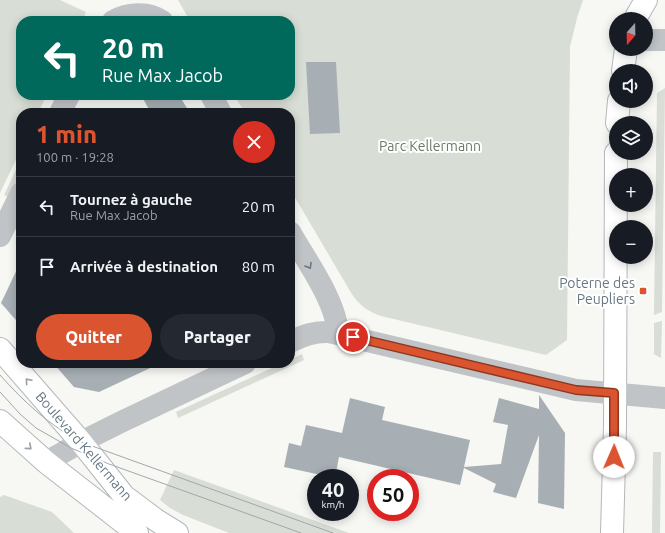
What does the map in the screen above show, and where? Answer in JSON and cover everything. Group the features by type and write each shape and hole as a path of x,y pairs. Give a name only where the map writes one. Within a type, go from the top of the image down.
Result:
{"main road":[{"path":"628,12 630,0"},
{"path":"639,12 646,0"},
{"path":"612,533 616,160"},
{"name":"Boulevard Kellermann","path":"0,349 16,367"},
{"name":"Boulevard Kellermann","path":"17,368 81,442 124,496 156,520 177,533"},
{"name":"Boulevard Kellermann","path":"0,420 46,462 137,533"}],"street":[{"path":"121,16 137,14 150,16"},
{"path":"653,40 665,40"},
{"path":"0,236 16,203"},
{"path":"295,241 327,297 336,320 338,333"},
{"path":"295,340 319,331 338,333 576,390 665,398"},
{"path":"46,462 81,442 235,368"}],"green space":[{"path":"0,0 60,0 86,12 84,16 16,16 16,100 44,100 40,108 16,108 16,159 0,193"},
{"name":"Parc Kellermann","path":"178,0 583,0 570,47 567,340 546,355 381,316 371,312 363,306 356,300 350,291 295,198 295,108 242,108 237,100 295,100 295,16 187,16"},
{"path":"665,88 662,312 654,315 657,93"},
{"path":"16,170 16,182 9,197 4,195"},
{"path":"662,321 661,358 654,354 654,323"},
{"path":"302,354 304,360 295,364 295,358"},
{"path":"272,368 287,368 178,418 176,412"},
{"path":"653,452 661,452 660,533 652,533"},
{"path":"174,470 307,518 307,521 316,521 349,533 229,533 183,515 170,508 160,500"},
{"path":"4,495 52,512 74,533 0,533 0,497"}],"building":[{"path":"306,62 336,62 340,133 310,134"},
{"path":"144,100 182,100 187,108 148,108"},
{"path":"16,272 16,320 1,303"},
{"path":"57,368 150,368 99,392 74,387"},
{"path":"539,395 565,433 564,509 538,503 539,435 516,498 493,492 496,484 464,468 460,485 419,476 419,469 391,469 339,457 337,469 307,469 307,472 284,467 289,443 301,446 306,425 342,433 350,398 385,407 382,420 470,440 464,467 501,464 508,425 493,422 499,398 539,409"}],"tram line":[{"path":"0,375 38,412 58,428 81,442 333,533"},
{"path":"0,392 20,414 36,428 71,448 109,464 301,533"}],"place":[{"name":"Poterne des Peupliers","path":"643,291"}],"route":[{"path":"353,337 576,390 614,393 614,457"}]}
